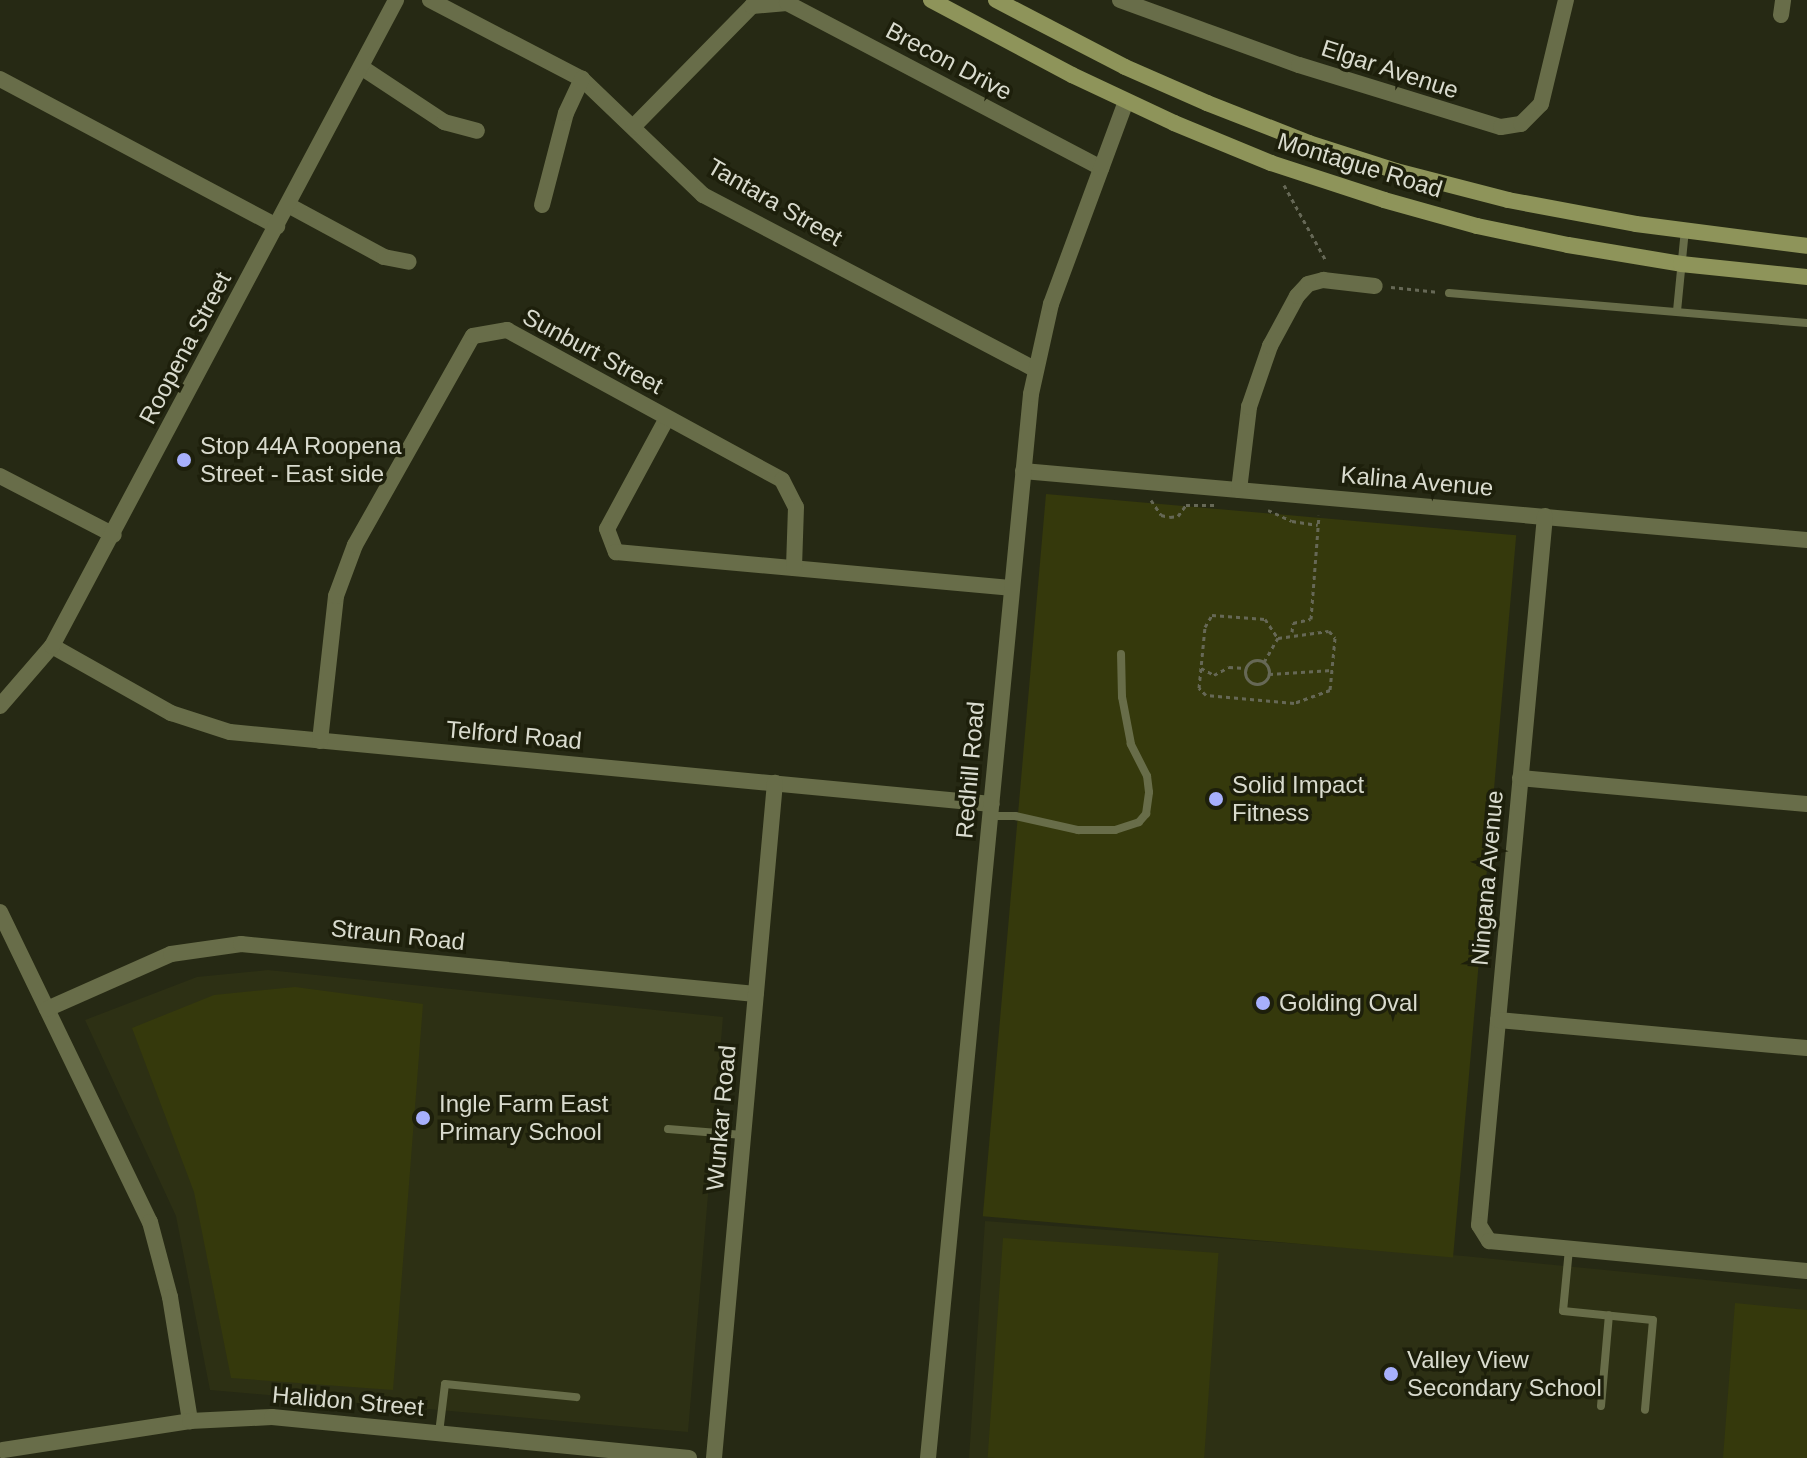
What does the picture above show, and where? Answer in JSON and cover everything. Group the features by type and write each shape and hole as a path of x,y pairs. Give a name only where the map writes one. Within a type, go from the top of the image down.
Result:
{"main road":[{"name":"Montague Road","path":"931,0 1126,101 1271,163 1384,200 1477,226 1681,264 1807,277"},
{"name":"Montague Road","path":"996,0 1138,73 1309,143 1396,171 1508,200 1685,230 1807,246"},
{"path":"1126,101 1138,73"}],"street":[{"name":"Roopena Street","path":"0,706 52,646 114,535 396,0"},
{"name":"Tantara Street","path":"430,0 582,79 703,195 1035,369"},
{"name":"Elgar Avenue","path":"1120,0 1314,70 1501,127 1521,124 1541,104 1566,0"},
{"name":"Brecon Drive","path":"633,127 752,6 787,3 1101,168"},
{"path":"361,67 444,122 477,131"},
{"path":"0,79 277,226"},
{"path":"542,205 566,113 582,79"},
{"name":"Redhill Road","path":"928,1458 1010,588 1035,369 1051,304 1126,101"},
{"path":"288,205 384,257 409,262"},
{"path":"1239,490 1249,407 1270,346 1297,296 1308,284 1323,280 1375,286"},
{"name":"Sunburt Street","path":"320,741 336,596 355,545 473,336 507,330 782,480 796,507 794,568"},
{"path":"667,418 607,529 616,552 1010,588"},
{"name":"Kalina Avenue","path":"1023,471 1807,540"},
{"path":"0,476 114,535"},
{"name":"Ningana Avenue","path":"1545,516 1479,1225 1489,1241 1569,1248"},
{"name":"Telford Road","path":"52,646 171,713 230,732 775,783 991,810"},
{"path":"1520,778 1807,804"},
{"name":"Wunkar Road","path":"714,1458 775,783"},
{"path":"0,912 150,1222 170,1297 190,1421"},
{"name":"Straun Road","path":"47,1009 171,954 241,944 756,994"},
{"path":"1498,1020 1807,1048"},
{"path":"1569,1248 1807,1271"},
{"name":"Halidon Street","path":"2,1448 190,1421 272,1417 689,1458"}],"lane":[{"path":"1677,311 1685,230"},
{"path":"1449,293 1807,323"},
{"path":"991,810 1078,830 1115,830 1139,822 1146,814 1148,784 1131,744 1122,697 1121,654"},
{"path":"668,1129 743,1135"},
{"path":"1569,1248 1563,1311 1653,1320 1645,1410"},
{"path":"1601,1406 1609,1315"},
{"path":"439,1433 445,1384 576,1397"}],"path":[{"path":"1282,182 1325,259"},
{"path":"1375,286 1449,293"},
{"path":"1150,482 1150,499 1161,515 1178,516 1186,505 1210,507 1220,502"},
{"path":"1261,506 1292,521 1318,525"},
{"path":"1292,632 1293,623 1311,619 1319,510"},
{"path":"1212,615 1265,619 1278,638 1329,631 1335,638 1330,690 1294,703 1206,695 1199,688 1205,627 1212,615"},
{"path":"1264,662 1278,638"},
{"path":"1201,668 1214,675 1229,667 1246,668 1255,660 1264,662"},
{"path":"1264,662 1269,674"},
{"path":"1246,668 1246,675 1253,684 1262,684 1269,674"},
{"path":"1269,674 1332,670"}],"shaded area":[{"path":"1046,494 1516,535 1453,1257 983,1216"},
{"name":"Ingle Farm East Primary School","path":"268,970 723,1017 688,1432 210,1390 176,1216 85,1020 197,977"},
{"path":"295,987 423,1004 393,1390 231,1378 194,1192 132,1028 214,995"},
{"name":"Valley View Secondary School","path":"985,1221 1464,1256 1807,1290 1807,1458 969,1458"},
{"path":"1003,1238 1218,1253 1204,1458 988,1457"},
{"path":"1735,1303 1807,1310 1807,1458 1723,1458"}],"place":[{"name":"Stop 44A Roopena Street - East side","path":"184,460"},
{"name":"Solid Impact Fitness","path":"1216,799"},
{"name":"Golding Oval","path":"1263,1003"},
{"name":"Ingle Farm East Primary School","path":"423,1118"},
{"name":"Valley View Secondary School","path":"1391,1374"}]}
